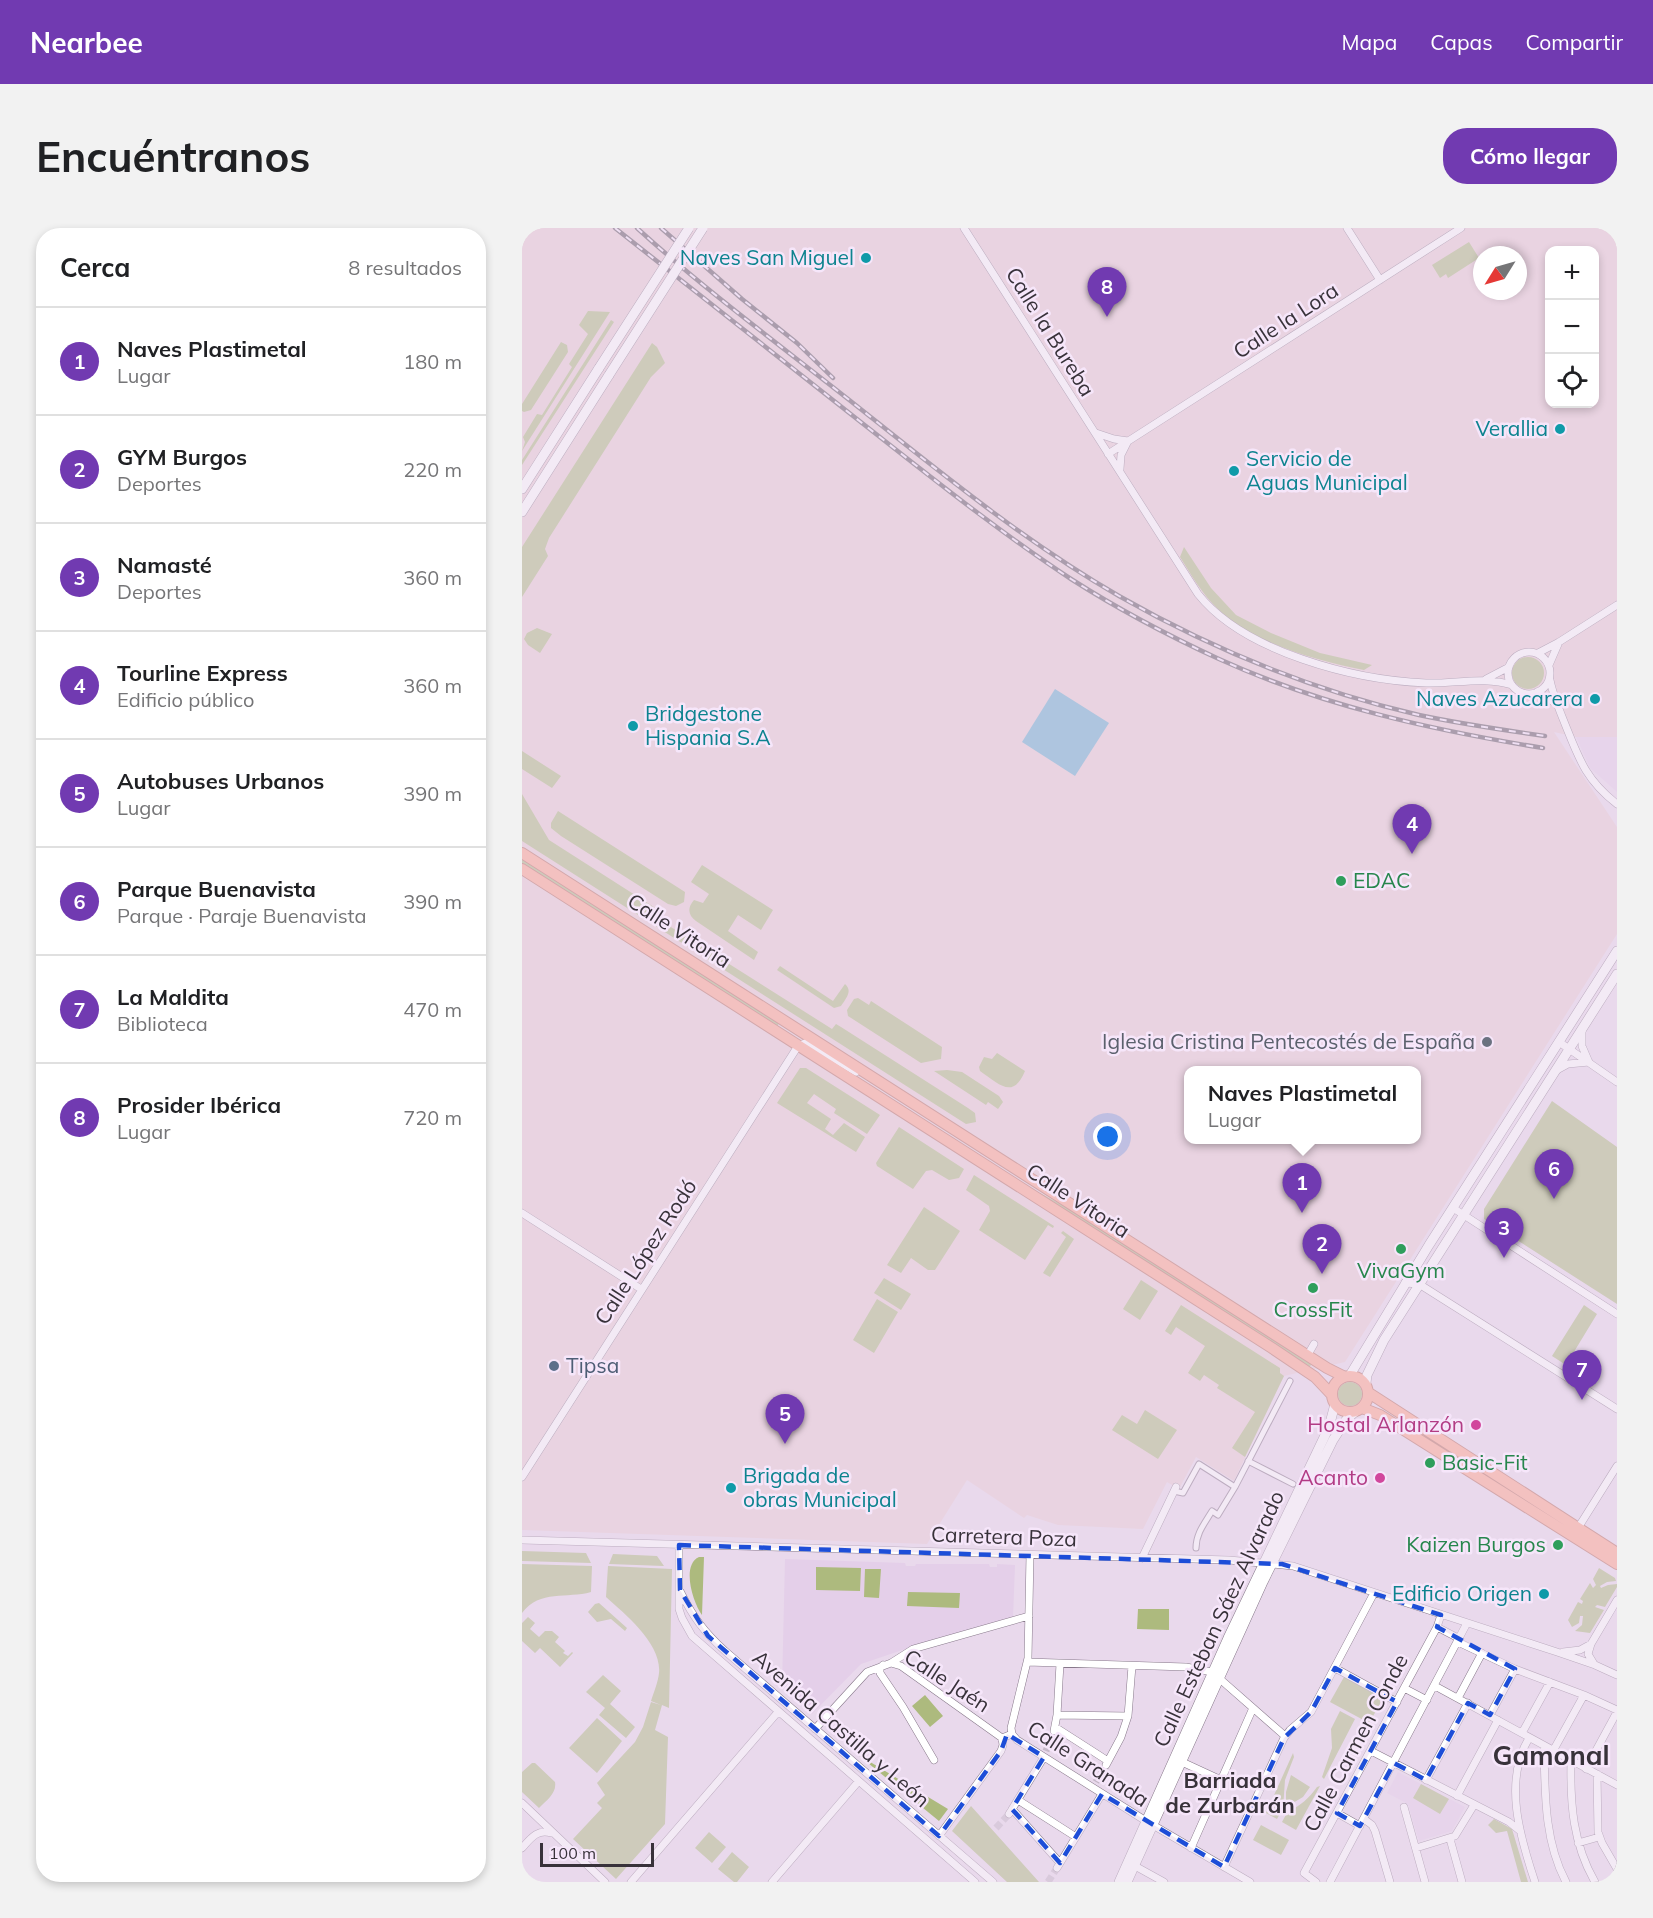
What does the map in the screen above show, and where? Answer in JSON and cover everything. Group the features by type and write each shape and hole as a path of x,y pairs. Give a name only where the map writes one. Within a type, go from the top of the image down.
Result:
{"highway":[{"name":"Calle Vitoria","path":"522,854 1327,1368 1346,1376"},
{"name":"Calle Vitoria","path":"522,869 1272,1348 1315,1377 1334,1399"},
{"path":"789,1024 798,1046"},
{"path":"1617,1553 1367,1388 1362,1379 1346,1376 1335,1384 1334,1399 1344,1411 1359,1410 1390,1421 1617,1564"},
{"path":"1359,1410 1367,1401 1367,1388"}],"main road":[{"path":"522,489 690,228"},
{"path":"522,512 703,228"},
{"path":"1346,1376 1617,951"},
{"path":"1367,1388 1367,1375 1384,1340 1617,974"},
{"name":"Calle Esteban Sáez Alvarado","path":"1127,1882 1135,1866 1149,1824 1329,1427 1334,1399"},
{"name":"Calle Esteban Sáez Alvarado","path":"1267,1563 1333,1440 1346,1419 1359,1410"},
{"name":"Calle Esteban Sáez Alvarado","path":"1119,1882 1182,1762 1216,1675"}],"street":[{"name":"Calle la Bureba","path":"964,228 1198,594 1215,613 1242,631 1293,655 1322,665 1356,673 1423,683 1453,683 1486,679"},
{"path":"1347,228 1380,280"},
{"name":"Calle la Lora","path":"1108,454 1461,228"},
{"path":"1094,432 1128,441 1121,455 1120,472"},
{"path":"1538,653 1617,606"},
{"path":"1559,642 1549,665 1550,680 1557,704 1582,766 1598,788 1617,804"},
{"path":"1486,679 1509,667 1518,655 1528,651 1538,653 1549,665"},
{"path":"1509,667 1509,680 1521,692 1537,692 1557,704"},
{"path":"1486,679 1512,685"},
{"path":"1537,692 1550,680"},
{"path":"1592,991 1602,997"},
{"path":"1582,1028 1582,1046 1589,1062"},
{"path":"1559,1042 1617,1082"},
{"name":"Calle Vitoria","path":"798,1046 805,1043 811,1045 853,1071 876,1079"},
{"name":"Calle López Rodó","path":"522,1477 798,1046"},
{"path":"1554,1072 1568,1064 1589,1062"},
{"path":"1527,1093 1536,1100"},
{"path":"1453,1208 1617,1314"},
{"path":"522,1213 641,1289"},
{"path":"1406,1283 1419,1284 1617,1409"},
{"path":"1196,1548 1196,1538 1212,1511 1218,1515 1235,1488 1290,1381"},
{"path":"1248,1461 1293,1484"},
{"path":"1142,1558 1175,1489 1183,1493 1199,1464 1235,1488"},
{"path":"1578,1528 1617,1466"},
{"name":"Carretera Poza","path":"522,1540 1142,1558 1289,1565 1557,1652 1617,1675"},
{"name":"Avenida Castilla y León","path":"679,1545 679,1609 692,1636 975,1882"},
{"path":"1012,1734 1011,1728 1027,1662 1030,1555"},
{"name":"Avenida Castilla y León","path":"680,1590 691,1614 708,1636 993,1882"},
{"path":"1224,1867 1286,1736 1311,1712 1374,1593"},
{"path":"1595,1665 1588,1654 1591,1644 1617,1600"},
{"name":"Calle Carmen Conde","path":"1316,1882 1304,1873 1442,1615"},
{"path":"934,1760 880,1672 880,1668 913,1649 1029,1616"},
{"path":"1330,1882 1459,1641 1471,1624"},
{"path":"1437,1627 1459,1641 1515,1669 1584,1695 1617,1711 1586,1768"},
{"path":"1557,1652 1580,1650 1591,1644"},
{"path":"1458,1698 1482,1653"},
{"path":"1027,1662 1186,1667 1216,1675 1286,1736"},
{"name":"Calle Jaén","path":"814,1729 864,1674 887,1664 901,1665 1002,1738 1012,1734"},
{"path":"1060,1664 1054,1729 1107,1763 1121,1737 1128,1716 1132,1666"},
{"path":"1335,1668 1397,1702"},
{"path":"1490,1715 1515,1669"},
{"path":"1522,1733 1550,1682"},
{"path":"1435,1686 1617,1785"},
{"path":"1404,1688 1427,1700"},
{"path":"1553,1751 1584,1695"},
{"path":"1426,1780 1468,1704"},
{"path":"1191,1848 1253,1708"},
{"path":"631,1882 778,1712"},
{"path":"1056,1715 1128,1716"},
{"path":"1457,1796 1498,1720"},
{"name":"Calle Granada","path":"1012,1734 1017,1740 1095,1785 1102,1794 1149,1824 1250,1882"},
{"path":"1529,1737 1517,1765 1519,1830 1535,1882"},
{"path":"939,1836 1001,1751 1002,1738"},
{"path":"1544,1746 1548,1828 1566,1882"},
{"path":"1371,1751 1511,1823 1519,1830"},
{"path":"1044,1755 1010,1811 1059,1866 1102,1794"},
{"path":"1571,1760 1572,1816 1585,1864 1595,1882"},
{"path":"1182,1762 1221,1780"},
{"path":"1597,1774 1599,1837 1617,1869"},
{"path":"771,1882 858,1782"},
{"path":"1018,1800 1076,1837"},
{"path":"522,1803 605,1882"},
{"path":"1416,1848 1450,1839 1457,1834 1474,1805"},
{"path":"1404,1807 1425,1882"},
{"path":"1337,1813 1372,1825 1390,1882"},
{"path":"522,1848 539,1832 551,1833"},
{"path":"1578,1843 1599,1837"},
{"path":"1450,1839 1462,1882"},
{"path":"1135,1866 1164,1882"}],"highlighted area":[{"path":"679,1545 1282,1564 1441,1615 1437,1627 1515,1669 1490,1715 1468,1703 1426,1780 1394,1763 1360,1826 1337,1813 1397,1702 1335,1668 1311,1712 1284,1738 1224,1867 1102,1794 1060,1863 1012,1809 1044,1757 1007,1734 1001,1751 939,1836 708,1636 680,1590"}],"shaded area":[{"path":"522,228 1617,228 1617,737 1576,737 1554,732 1617,827 1617,934 1345,1362 1284,1376 1234,1481 1196,1457 1179,1489 1167,1482 1143,1529 1058,1525 1027,1515 1024,1518 967,1480 927,1544 522,1530"},
{"path":"1576,737 1617,737 1617,792 1590,768"},
{"path":"785,1559 905,1563 906,1566 916,1564 989,1564 990,1567 997,1567 997,1564 1015,1565 1013,1618 932,1640 861,1664 812,1714 782,1687"},
{"path":"1398,1772 1465,1807 1452,1831 1419,1841 1408,1804 1387,1793"}],"green space":[{"path":"1469,242 1473,248 1473,262 1448,278 1446,274 1440,278 1432,265"},
{"path":"588,311 610,312 522,451 525,442 523,437 537,414 542,415 572,367 569,364 588,334 579,325"},
{"path":"611,320 614,322 522,465 522,460"},
{"path":"561,342 567,345 568,352 531,410 522,411 522,404"},
{"path":"652,343 657,347 665,363 651,377 549,538 545,549 548,556 522,597 522,547"},
{"path":"1184,547 1211,588 1236,615 1271,633 1320,653 1372,665 1364,670 1324,661 1282,647 1243,629 1203,593 1180,557"},
{"path":"537,628 552,634 540,653 528,645 524,639 527,633"},
{"path":"1528,657 1539,662 1544,673 1539,684 1528,689 1517,684 1512,673 1517,662"},
{"path":"522,751 561,776 552,788 522,769"},
{"path":"522,794 549,840 657,909 655,917 832,1029 836,1024 968,1108 975,1113 976,1122 966,1124 522,841"},
{"path":"558,811 685,892 684,902 676,906 668,904 561,836 551,828 551,823"},
{"path":"522,859 779,1023 777,1027 522,864"},
{"path":"702,865 773,910 761,930 738,915 728,931 758,952 754,960 691,916 689,909 694,900 703,903 709,894 691,882"},
{"path":"780,966 833,1001 845,984 848,995 841,1006 834,1008 777,970"},
{"path":"858,998 869,1005 871,1001 942,1047 941,1059 921,1063 848,1016 847,1010 854,999"},
{"path":"997,1053 1025,1071 1016,1085 1005,1087 980,1071 979,1067 984,1057 992,1059"},
{"path":"800,1068 806,1068 880,1115 867,1134 834,1113 836,1109 814,1094 807,1103 831,1119 825,1129 833,1135 844,1123 865,1137 856,1152 777,1103"},
{"path":"934,1071 962,1072 999,1096 1003,1102 998,1109 988,1102 986,1105"},
{"path":"1552,1101 1617,1147 1617,1304 1484,1219 1484,1209"},
{"path":"899,1127 964,1169 959,1178 949,1180 932,1170 926,1171 913,1189 877,1166 876,1163"},
{"path":"974,1175 1054,1226 1053,1228 1048,1225 1025,1260 979,1230 990,1211 989,1206 966,1190"},
{"path":"1040,1193 1082,1216 1312,1364 1309,1367"},
{"path":"924,1207 960,1231 935,1270 928,1270 911,1258 901,1273 887,1265"},
{"path":"1063,1231 1074,1239 1050,1277 1043,1273 1066,1237 1061,1233"},
{"path":"884,1278 911,1294 901,1310 874,1293"},
{"path":"1141,1280 1158,1291 1140,1320 1123,1309"},
{"path":"877,1299 898,1312 874,1353 853,1340"},
{"path":"1181,1305 1280,1368 1280,1373 1284,1376 1245,1457 1232,1448 1255,1412 1217,1388 1219,1385 1204,1375 1200,1381 1188,1373 1205,1346 1176,1327 1171,1335 1165,1331"},
{"path":"1584,1305 1597,1314 1566,1365 1552,1356"},
{"path":"1350,1382 1355,1383 1361,1389 1361,1399 1355,1405 1350,1406 1345,1405 1339,1399 1338,1394 1339,1389 1345,1383"},
{"path":"1145,1410 1177,1430 1158,1459 1112,1430 1122,1415 1137,1424"},
{"path":"522,1551 586,1553 591,1563 522,1561"},
{"path":"613,1554 657,1556 664,1566 609,1564"},
{"path":"699,1557 704,1557 702,1615 695,1602 690,1584 691,1568"},
{"path":"522,1564 592,1566 591,1592 545,1598 529,1605 522,1613"},
{"path":"608,1566 672,1569 669,1708 662,1705 655,1730 668,1737 665,1824 616,1879 573,1839 602,1808 597,1803 605,1795 597,1783 635,1742 643,1727 651,1702 661,1705 651,1701 659,1673 655,1651 641,1631 606,1597"},
{"path":"816,1567 861,1568 860,1591 816,1590"},
{"path":"1599,1568 1616,1581 1607,1582 1600,1586 1601,1588 1617,1584 1617,1587 1605,1607 1597,1605 1595,1607 1604,1610 1590,1633 1575,1631 1582,1625 1583,1616 1580,1616 1579,1623 1572,1627 1568,1620 1578,1602 1582,1604 1583,1601 1580,1599 1590,1583 1593,1588 1596,1585 1593,1579"},
{"path":"865,1569 881,1569 879,1598 864,1597"},
{"path":"908,1592 960,1593 959,1608 907,1606"},
{"path":"599,1603 627,1628 625,1631 611,1619 597,1622 588,1612"},
{"path":"1138,1609 1169,1609 1169,1630 1137,1629"},
{"path":"528,1617 535,1623 530,1629 539,1637 545,1631 552,1631 559,1637 555,1642 565,1651 563,1653 568,1656 573,1653 560,1667 540,1648 535,1653 522,1641 522,1623"},
{"path":"603,1675 621,1691 610,1704 635,1727 626,1738 599,1715 605,1708 586,1692"},
{"path":"1344,1677 1383,1699 1369,1723 1330,1702"},
{"path":"925,1695 943,1716 930,1727 912,1706"},
{"path":"1340,1711 1355,1719 1324,1779 1322,1777 1332,1748 1331,1729"},
{"path":"597,1718 622,1741 597,1773 569,1748"},
{"path":"1293,1753 1294,1757 1285,1780 1283,1808 1277,1819 1266,1813"},
{"path":"857,1754 948,1809 939,1821"},
{"path":"535,1763 555,1782 553,1793 539,1808 522,1792 522,1772"},
{"path":"1291,1775 1310,1787 1303,1797 1286,1807 1286,1792"},
{"path":"1421,1784 1449,1799 1440,1814 1413,1798"},
{"path":"1320,1786 1296,1830 1282,1822 1288,1811 1301,1804"},
{"path":"971,1806 1039,1882 1007,1882 952,1831"},
{"path":"1494,1819 1512,1829 1528,1882 1521,1882 1507,1831 1496,1833 1488,1825"},
{"path":"1261,1825 1289,1840 1281,1855 1253,1840"},
{"path":"709,1832 726,1847 712,1863 695,1848"},
{"path":"732,1852 749,1867 737,1882 718,1869"}],"water":[{"path":"1055,689 1109,723 1075,776 1022,742"}],"tunnel":[{"path":"1046,1751 1054,1731"},
{"path":"1096,1782 1106,1765"},
{"path":"996,1828 1009,1814"},
{"path":"1048,1882 1057,1868"}],"railway":[{"path":"615,228 991,523 1071,579 1125,611 1219,659 1297,690 1419,724 1543,748"},
{"path":"637,228 688,273 946,477 1048,551 1119,596 1227,651 1341,694 1419,715 1545,736"},
{"path":"661,228 742,299 797,343 833,378"}],"place":[{"name":"Naves San Miguel","path":"866,258"},
{"name":"Prosider Ibérica","path":"1107,317"},
{"name":"Verallia","path":"1560,429"},
{"name":"Servicio de Aguas Municipal","path":"1234,471"},
{"name":"Naves Azucarera","path":"1595,699"},
{"name":"Bridgestone Hispania S.A","path":"633,726"},
{"name":"Tourline Express","path":"1412,854"},
{"name":"EDAC","path":"1341,881"},
{"name":"Iglesia Cristina Pentecostés de España","path":"1487,1042"},
{"name":"Parque Buenavista","path":"1554,1199"},
{"name":"Naves Plastimetal","path":"1302,1213"},
{"name":"VivaGym","path":"1401,1249"},
{"name":"Namasté","path":"1504,1258"},
{"name":"GYM Burgos","path":"1322,1274"},
{"name":"CrossFit","path":"1313,1288"},
{"name":"Tipsa","path":"554,1366"},
{"name":"La Maldita","path":"1582,1400"},
{"name":"Hostal Arlanzón","path":"1476,1425"},
{"name":"Autobuses Urbanos","path":"785,1444"},
{"name":"Basic-Fit","path":"1430,1463"},
{"name":"Acanto","path":"1380,1478"},
{"name":"Brigada de obras Municipal","path":"731,1488"},
{"name":"Kaizen Burgos","path":"1558,1545"},
{"name":"Edificio Origen","path":"1544,1594"}],"district":[{"name":"Gamonal","path":"1551,1756"},
{"name":"Barriada de Zurbarán","path":"1230,1793"}]}
